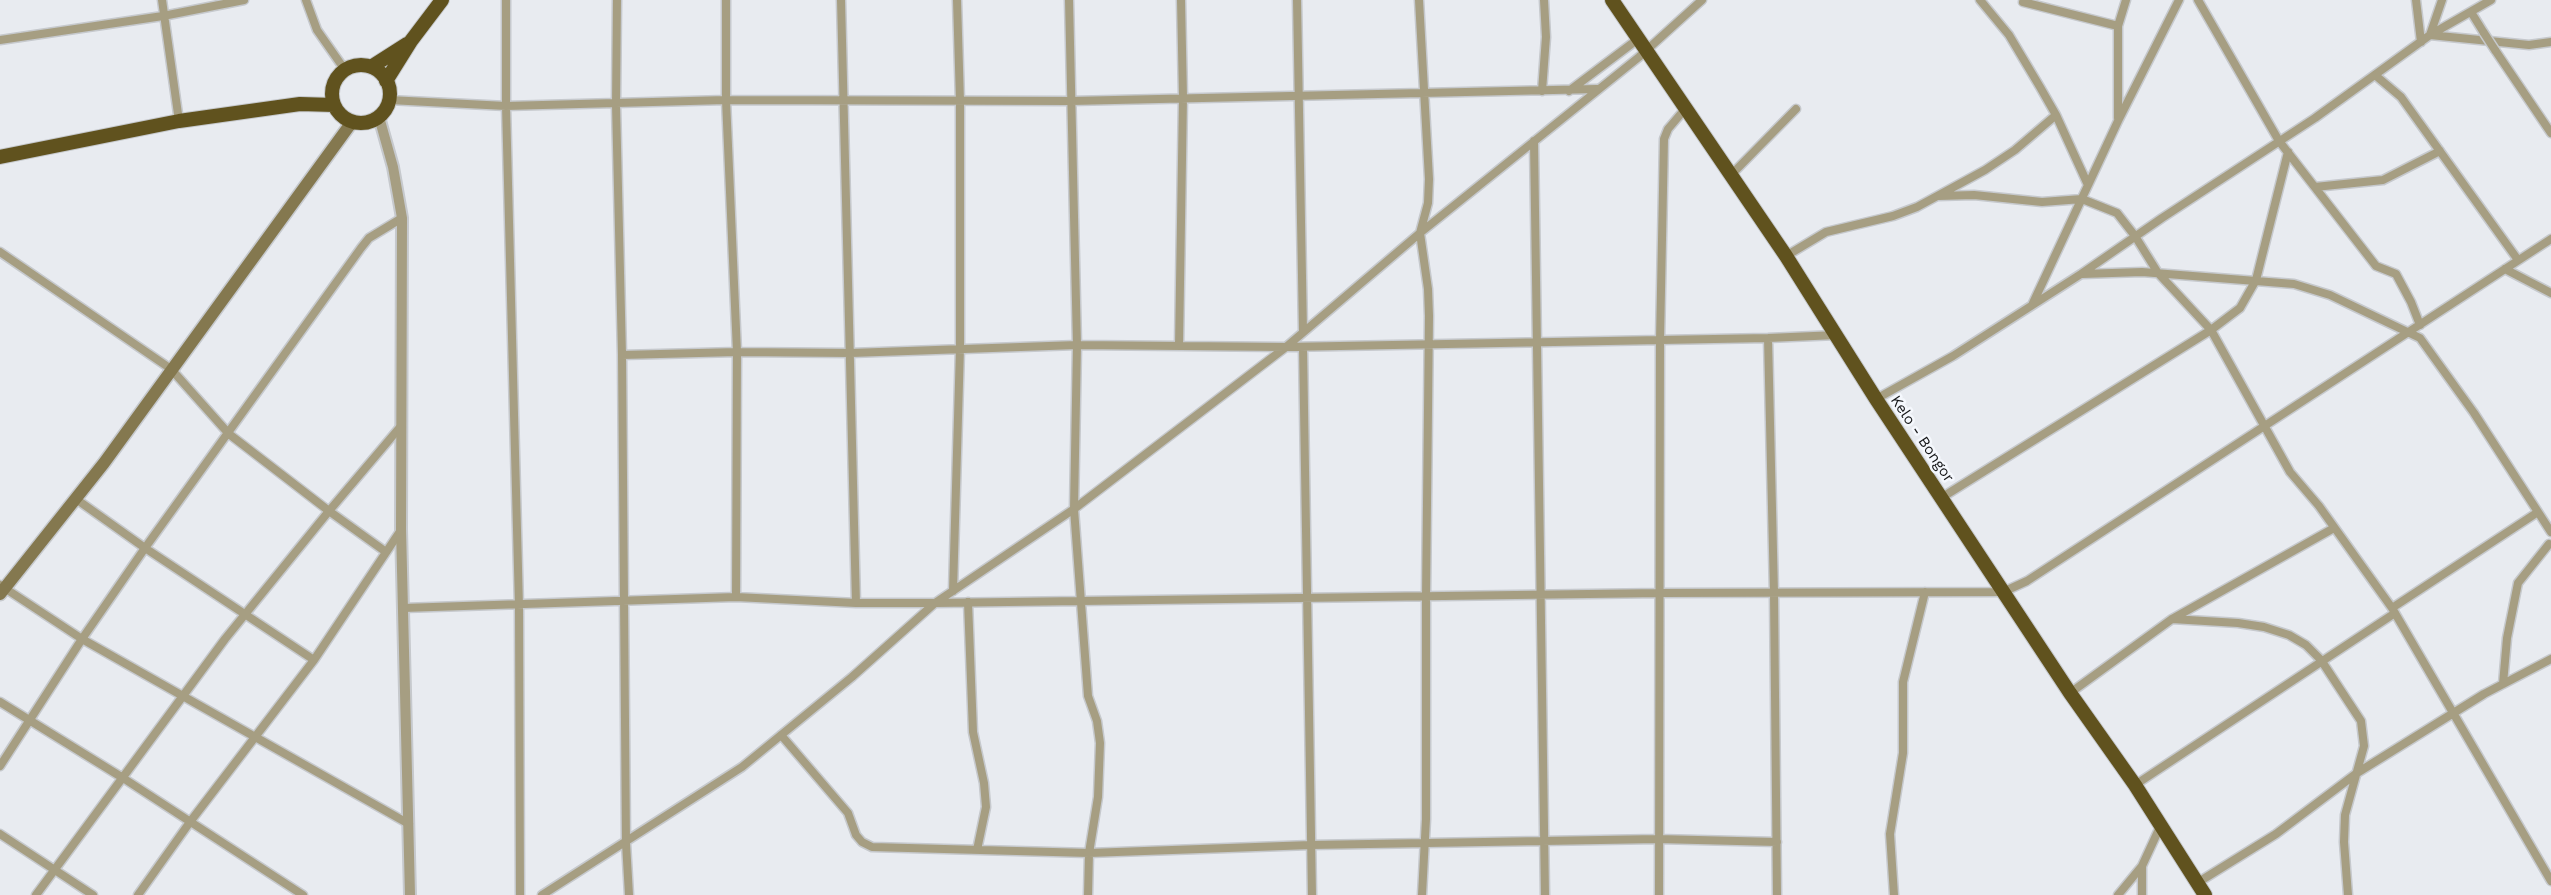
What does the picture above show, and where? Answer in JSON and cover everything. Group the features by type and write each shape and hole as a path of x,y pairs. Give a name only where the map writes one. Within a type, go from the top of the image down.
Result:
{"highway":[{"path":"386,81 411,41 442,0"},
{"name":"Kelo - Bongor","path":"1612,0 1732,174 1837,334 1876,399 2070,693 2135,785 2205,895"},
{"path":"371,67 411,41"},
{"path":"300,104 334,85 345,70 362,65 380,72 386,81 389,100 386,109 371,122 352,122 338,112 334,105 332,95 334,85"},
{"path":"0,157 179,121 300,104 334,105"}],"main road":[{"path":"2,589 76,499 352,122"}],"street":[{"path":"162,0 179,121"},
{"path":"0,40 163,16 243,0"},
{"path":"306,0 317,30 345,70"},
{"path":"506,0 506,106 519,606 520,895"},
{"path":"617,0 616,105 622,356 626,843 629,895"},
{"path":"726,0 726,100 737,352 736,597"},
{"path":"841,0 856,603"},
{"path":"952,591 960,348 960,102 957,0"},
{"path":"1069,0 1077,345 1074,509 1088,696 1097,721 1100,743 1098,797 1089,853 1088,895"},
{"path":"1179,346 1183,97 1182,0"},
{"path":"1297,0 1303,331"},
{"path":"1419,0 1429,179 1428,203 1420,234 1428,289 1426,819 1422,895"},
{"path":"1542,91 1546,37 1544,0"},
{"path":"1569,91 1642,45 1702,0"},
{"path":"1980,0 2009,35 2056,115 2088,185"},
{"path":"2118,121 2118,26 2127,0"},
{"path":"2033,303 2118,121 2179,0"},
{"path":"2198,0 2279,141 2376,266 2396,274 2420,325"},
{"path":"2416,0 2421,42"},
{"path":"2430,35 2442,0"},
{"path":"1876,399 1953,356 2081,274 2279,141 2430,35 2491,0"},
{"path":"2023,2 2118,26"},
{"path":"2471,12 2551,133"},
{"path":"2430,35 2529,45 2551,42"},
{"path":"542,895 742,767 852,677 935,603 1074,509 1286,347 1598,89 1642,45"},
{"path":"2375,75 2401,97 2518,260"},
{"path":"389,100 506,106 616,105 726,100 1071,101 1598,89"},
{"path":"1659,895 1660,340 1664,138 1668,129 1685,109"},
{"path":"1732,174 1796,109"},
{"path":"1786,256 1826,232 1893,216 1938,196 2015,150 2056,115"},
{"path":"379,117 393,167 402,218 401,529 410,895"},
{"path":"1534,141 1545,895"},
{"path":"2315,187 2383,180 2440,151"},
{"path":"1941,498 2211,330 2240,309 2256,280 2288,152"},
{"path":"1938,196 1974,195 2042,202 2082,199 2117,213 2136,236 2158,273 2211,330 2290,472 2314,499 2394,610 2551,881"},
{"path":"0,766 82,639 145,548 361,248 369,238 402,218"},
{"path":"403,608 519,606 736,597 856,603 935,603 1661,592 2003,592 2027,581 2551,239"},
{"path":"0,252 171,369 229,434 328,511 386,552"},
{"path":"2505,269 2551,293"},
{"path":"2081,274 2158,273 2294,284 2313,289 2424,341 2551,532"},
{"path":"622,356 737,352 850,353 1077,345 1304,347 1768,338 1837,334"},
{"path":"1768,338 1774,593 1777,895"},
{"path":"1304,347 1312,895"},
{"path":"36,895 181,696 328,511 400,426"},
{"path":"76,499 244,615 314,660"},
{"path":"2135,785 2538,512"},
{"path":"2070,693 2172,619 2334,528"},
{"path":"138,895 190,822 314,660 401,529"},
{"path":"2503,684 2507,638 2518,583 2549,544"},
{"path":"2,589 82,639 409,824"},
{"path":"1894,895 1890,834 1903,753 1903,682 1925,592"},
{"path":"968,602 973,732 984,783 986,807 977,850"},
{"path":"2172,619 2264,627 2289,635 2306,645 2321,660 2361,722 2364,747 2345,815 2344,842 2348,895"},
{"path":"2197,883 2276,834 2356,773 2503,684 2551,659"},
{"path":"0,702 123,778 303,895"},
{"path":"781,735 848,813 856,835 862,842 872,847 1089,853 1311,845 1658,838 1777,842"},
{"path":"2118,895 2142,866 2160,827"},
{"path":"0,834 93,895"},
{"path":"2142,866 2142,895"}]}
